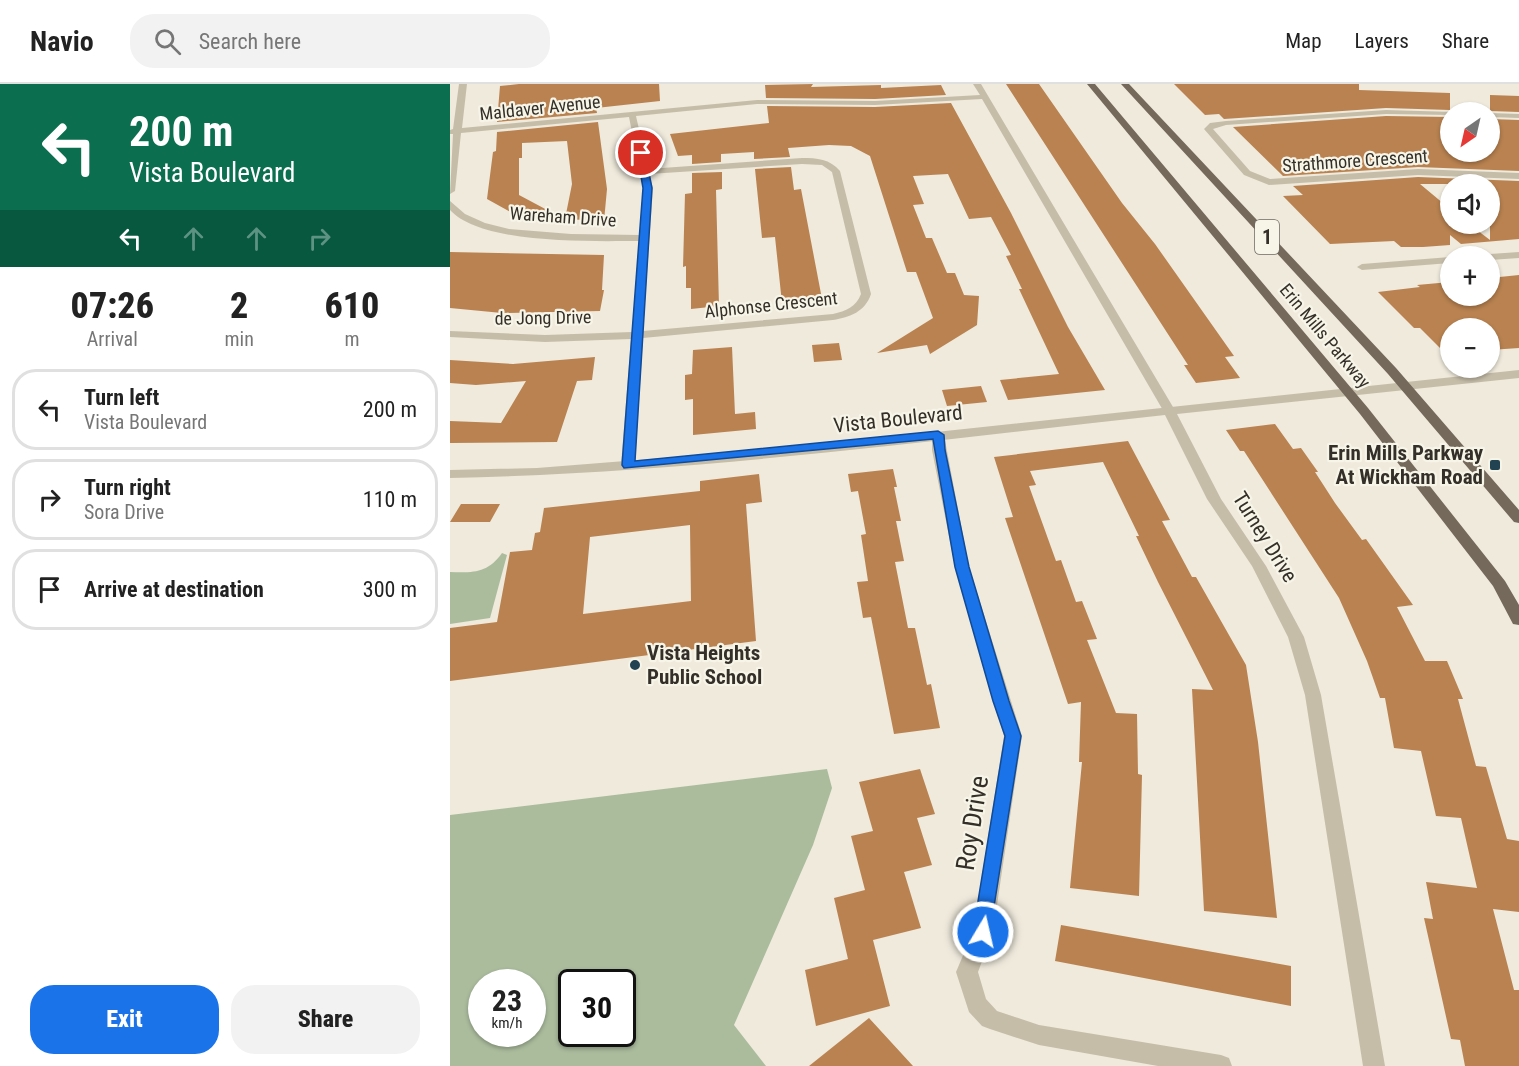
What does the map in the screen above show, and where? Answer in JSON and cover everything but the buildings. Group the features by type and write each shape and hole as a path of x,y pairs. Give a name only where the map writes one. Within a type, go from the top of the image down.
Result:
{"main road":[{"name":"Erin Mills Parkway","path":"1091,84 1349,392 1500,584 1519,620"},
{"name":"Erin Mills Parkway","path":"1125,84 1406,386 1519,519"}],"street":[{"path":"450,191 454,131 463,84"},
{"name":"Turney Drive","path":"976,84 1170,412 1214,499 1259,566 1296,637 1313,695 1374,1066"},
{"name":"Maldaver Avenue","path":"454,131 771,101 875,103 984,97"},
{"name":"Strathmore Crescent","path":"1440,113 1386,112 1226,123 1213,125 1208,129 1247,173 1269,182 1427,172 1519,176"},
{"path":"628,465 648,188 632,114"},
{"path":"1500,115 1519,116"},
{"name":"Alphonse Crescent","path":"636,334 833,317 856,310 864,303 866,294 836,171 833,167 818,162 802,161 645,172"},
{"name":"Wareham Drive","path":"450,204 452,209 463,218 500,230 569,237 645,238"},
{"path":"1500,256 1519,255"},
{"path":"1362,267 1440,261"},
{"name":"de Jong Drive","path":"450,334 537,338 636,334"},
{"name":"Vista Boulevard","path":"450,474 537,472 628,465 1170,412 1519,374"},
{"name":"Roy Drive","path":"938,435 962,567 1013,736 983,932 967,972 977,1005 990,1019 1039,1035 1221,1066"}],"green space":[{"path":"502,553 507,555 490,618 450,624 450,572 466,572 485,568 497,560"},
{"path":"827,769 832,788 813,845 734,1025 766,1066 450,1066 450,815"}],"place":[{"name":"Erin Mills Parkway At Wickham Road","path":"1495,465"},
{"name":"Vista Heights Public School","path":"635,665"}],"route":[{"path":"641,153 648,188 628,465 777,453 938,435 962,567 1013,736 983,932"}]}
